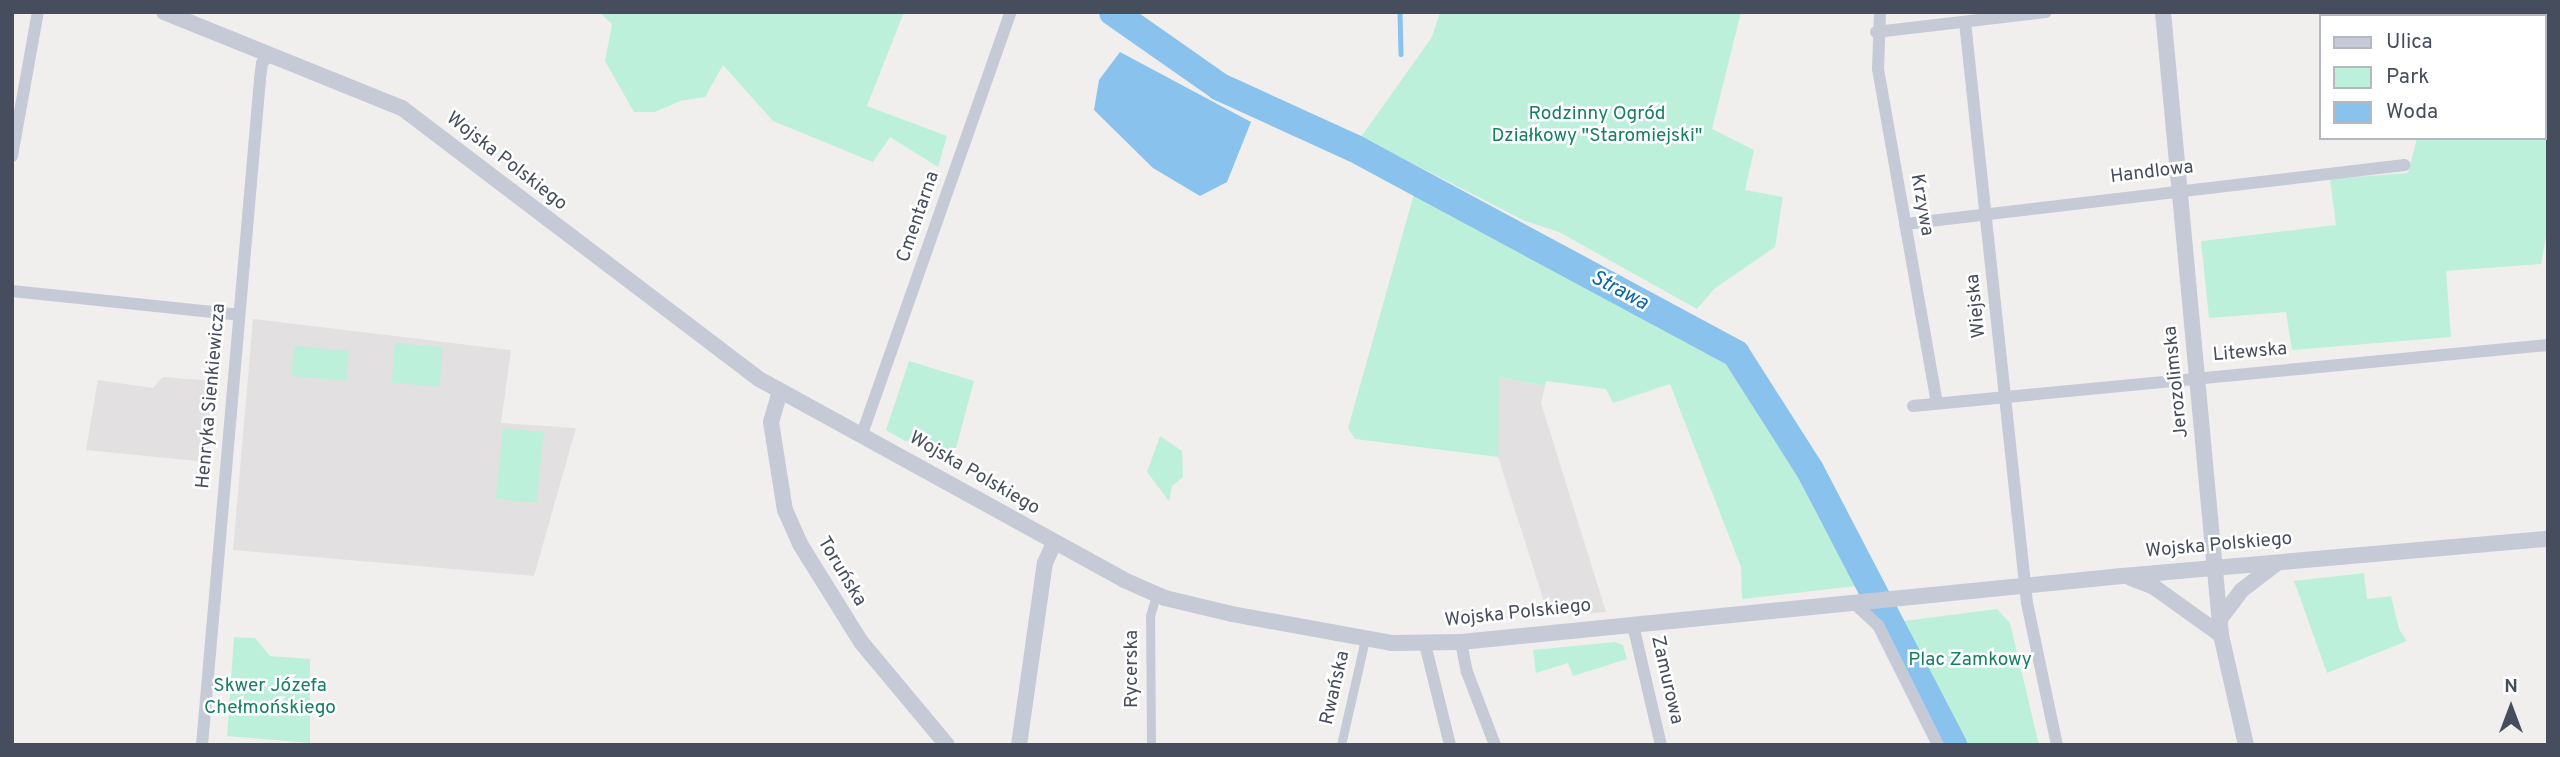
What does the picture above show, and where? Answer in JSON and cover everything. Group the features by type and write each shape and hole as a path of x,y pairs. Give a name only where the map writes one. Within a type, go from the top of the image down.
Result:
{"street":[{"path":"12,156 38,12"},
{"name":"Wojska Polskiego","path":"164,12 401,108 722,356 1054,543 1156,595 1365,639 1425,644 2279,561 2548,539"},
{"name":"Cmentarna","path":"862,434 1011,12"},
{"name":"Krzywa","path":"1880,12 1876,32 1878,69 1937,403"},
{"path":"1876,32 2046,12"},
{"name":"Jerozolimska","path":"2163,12 2221,627 2246,745"},
{"name":"Wiejska","path":"1965,22 2026,586"},
{"name":"Henryka Sienkiewicza","path":"202,745 260,79 262,63 270,55"},
{"name":"Handlowa","path":"1905,224 2406,165"},
{"path":"12,291 239,315"},
{"name":"Litewska","path":"1913,407 2198,377 2548,345"},
{"name":"Toruńska","path":"780,391 771,422 785,510 800,544 861,642 947,745"},
{"path":"1019,745 1045,563 1054,543"},
{"path":"2122,576 2154,587 2221,627 2242,590 2279,561"},
{"path":"2026,586 2057,745"},
{"name":"Rycerska","path":"1151,745 1150,617 1156,595"},
{"path":"1862,602 1878,625 1937,745"},
{"name":"Zamurowa","path":"1633,625 1661,745"},
{"name":"Rwańska","path":"1341,745 1365,639"},
{"path":"1461,642 1467,671 1495,745"},
{"path":"1425,644 1450,745"}],"shaded area":[{"path":"253,319 511,350 501,423 576,428 534,576 233,550"},
{"path":"163,377 214,381 207,462 86,450 98,380 153,388"},
{"path":"1498,377 1545,386 1541,403 1606,612 1549,617 1498,457"}],"green space":[{"path":"599,12 904,12 867,106 947,136 938,167 890,137 873,162 773,121 723,65 705,97 680,101 655,112 634,112 605,61 612,24"},
{"name":"Rodzinny Ogród Działkowy \"Staromiejski\"","path":"1440,12 1741,12 1712,129 1754,150 1745,190 1783,197 1775,247 1714,289 1697,309 1559,232 1525,221 1361,137 1432,37"},
{"path":"2548,138 2548,226 2541,264 2446,271 2451,337 2292,350 2286,312 2209,318 2201,241 2336,225 2330,179 2408,173 2416,140"},
{"path":"1416,187 1573,267 1718,348 1800,461 1864,576 1856,586 1742,599 1741,567 1670,384 1613,403 1606,389 1546,381 1545,386 1499,377 1498,457 1355,439 1348,428"},
{"path":"395,343 443,347 439,387 392,383"},
{"path":"294,346 349,351 346,381 291,376"},
{"path":"909,361 974,381 951,467 941,451 912,435 907,442 886,430"},
{"path":"503,428 544,432 536,503 496,499"},
{"path":"1160,436 1182,451 1183,477 1172,486 1169,501 1147,472"},
{"path":"2364,573 2367,599 2391,596 2399,629 2407,641 2327,673 2294,581"},
{"name":"Plac Zamkowy","path":"1997,609 2010,623 2039,745 1959,745 1897,622"},
{"name":"Skwer Józefa Chełmońskiego","path":"234,637 255,638 270,656 310,659 310,743 227,736"},
{"path":"1615,642 1623,645 1627,659 1573,676 1568,663 1536,673 1533,650"}],"water":[{"path":"1120,52 1251,122 1227,182 1200,196 1153,168 1094,110 1099,80"}],"waterway":[{"name":"Strawa","path":"1113,12 1220,87 1354,148 1736,354 1810,470 1953,745"},
{"path":"1400,12 1401,54"}]}
